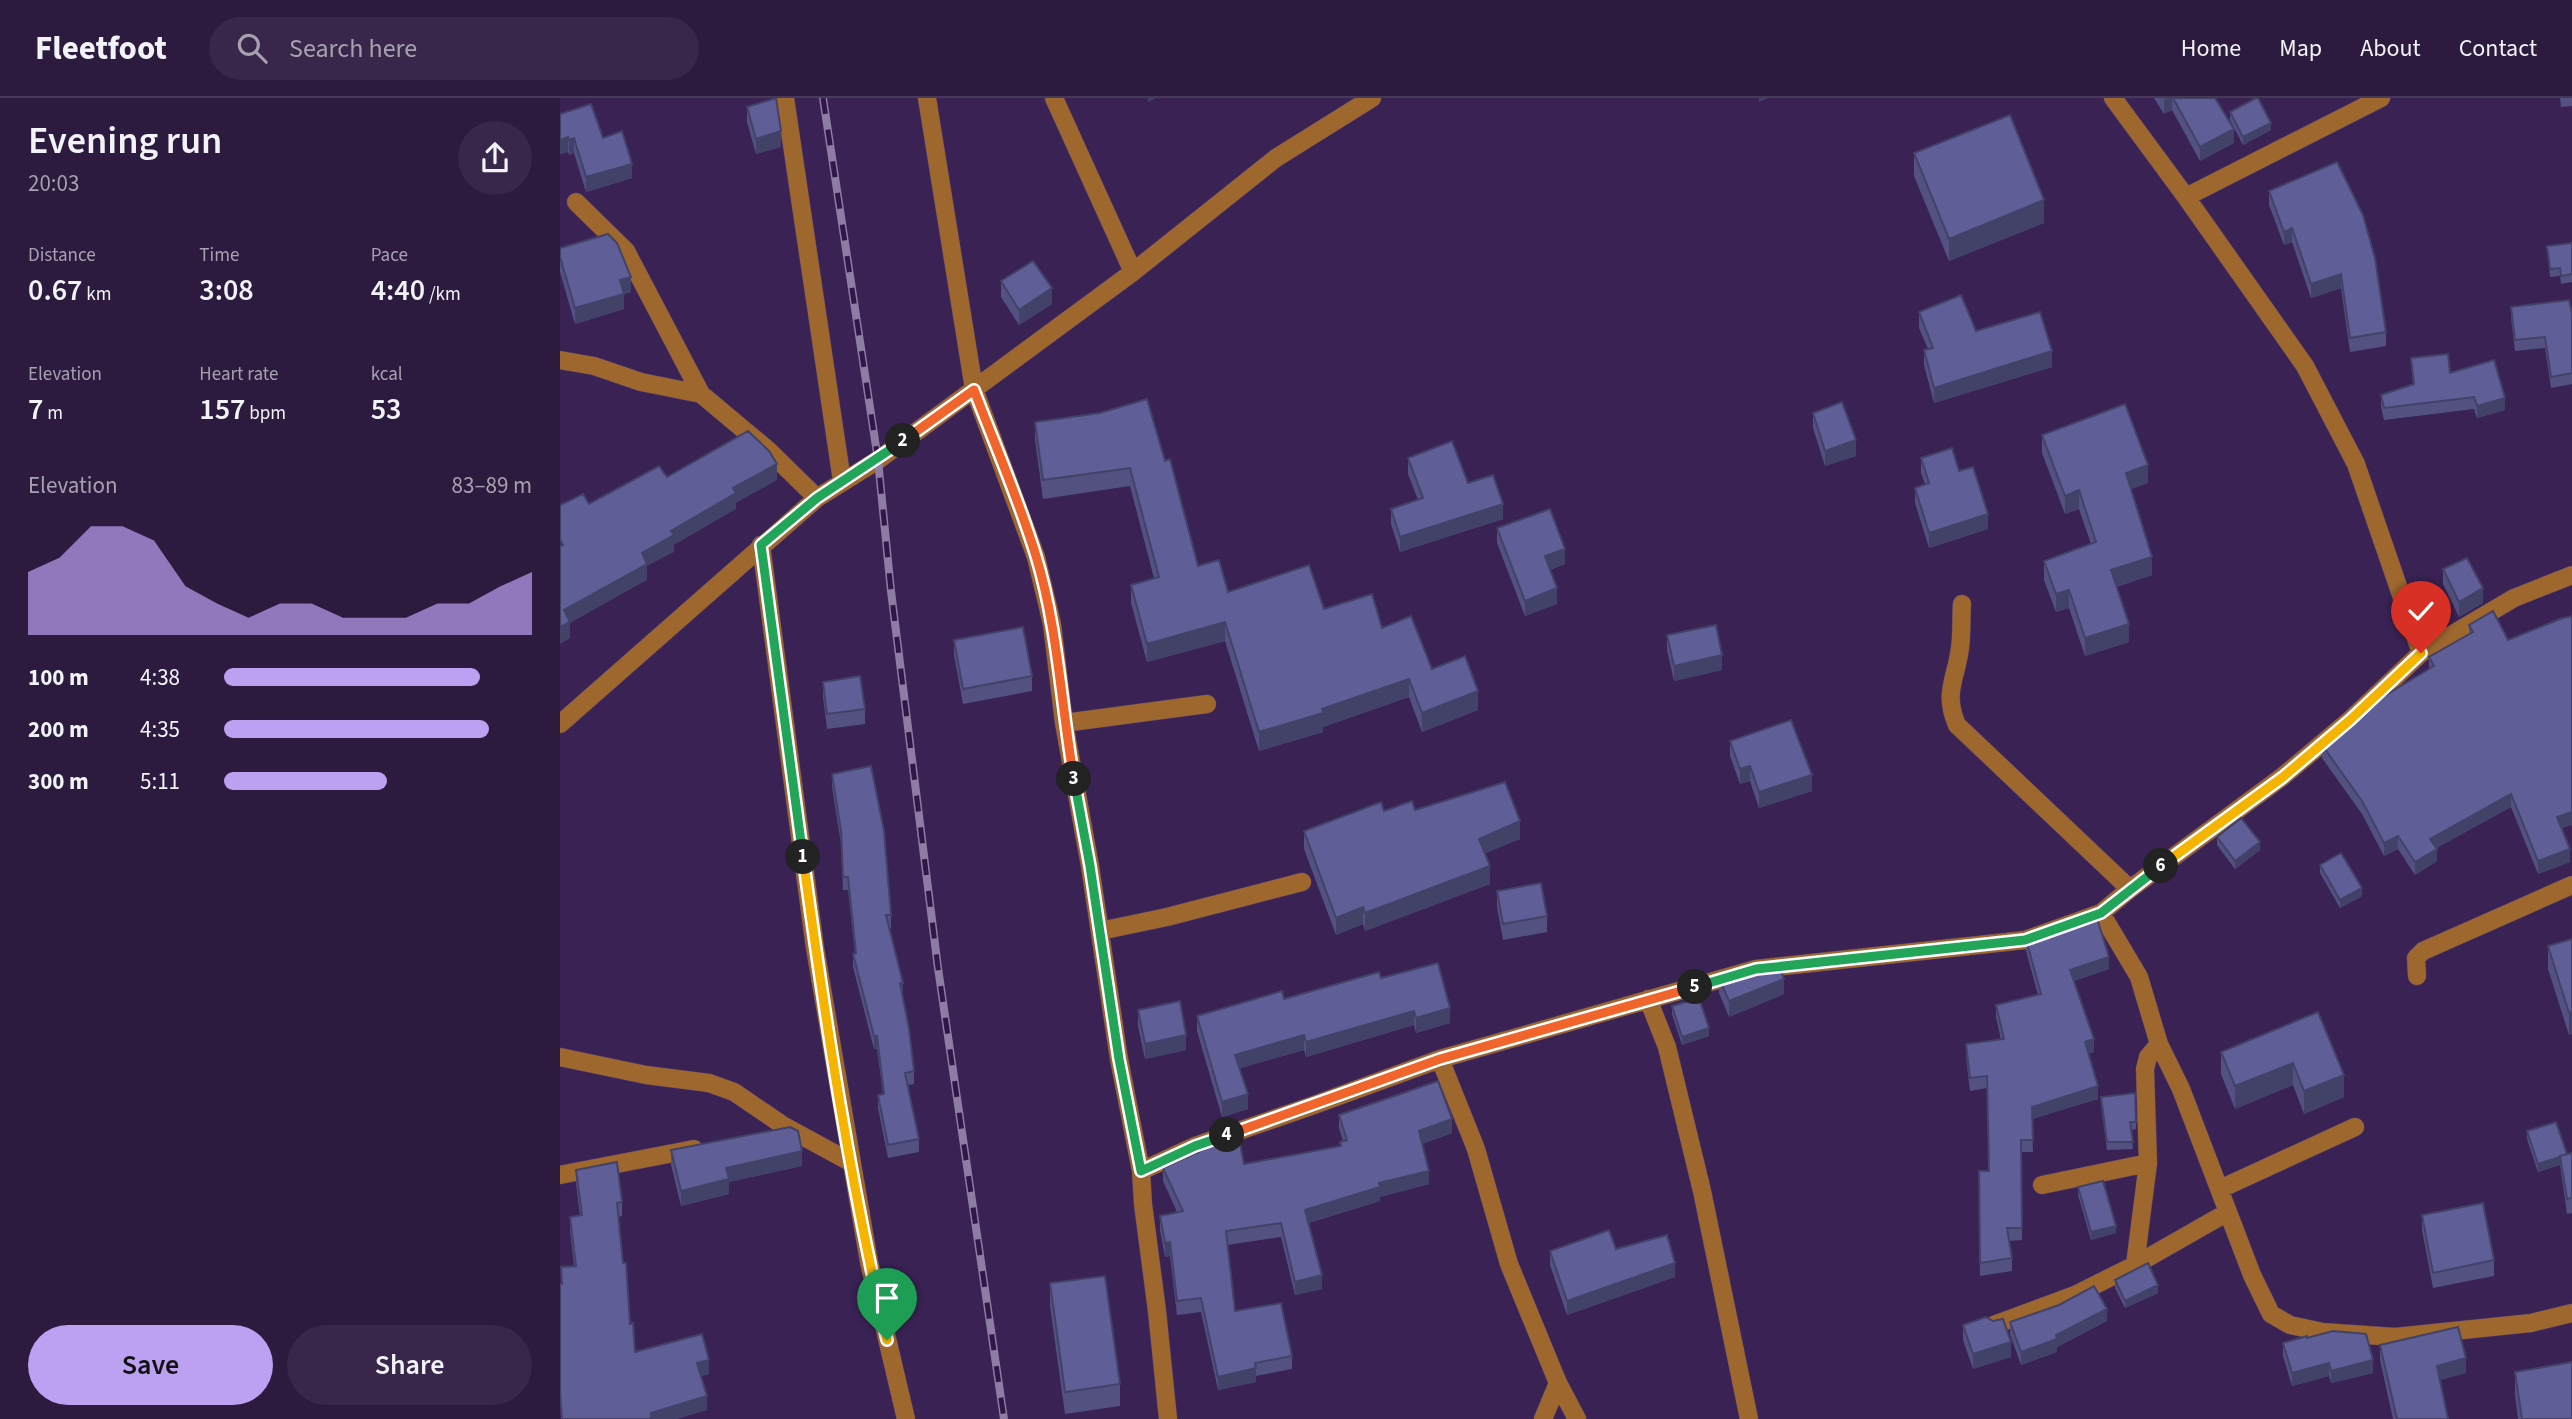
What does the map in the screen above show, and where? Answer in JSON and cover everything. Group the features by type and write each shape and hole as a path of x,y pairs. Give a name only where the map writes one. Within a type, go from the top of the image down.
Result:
{"street":[{"path":"785,98 842,481"},
{"path":"927,98 974,390 1036,557 1052,624 1064,723 1119,1059 1141,1171 1168,1419"},
{"path":"1054,98 1133,272"},
{"path":"560,724 817,498 878,460 974,390 1133,272 1276,158 1372,98"},
{"path":"2113,98 2305,366 2356,464 2421,653"},
{"path":"2186,197 2381,98"},
{"path":"576,202 626,251 702,394 768,450 817,498"},
{"path":"560,359 594,366 642,382 702,394"},
{"path":"761,545 815,948 869,1262 906,1419"},
{"path":"1141,1171 1195,1146 1440,1059 1756,969 2025,940 2101,913 2283,777 2350,720 2421,653 2514,598 2572,575"},
{"path":"1962,604 1960,650 1949,700 1957,725 2130,889"},
{"path":"1064,723 1207,704"},
{"path":"1100,931 1302,882"},
{"path":"2417,976 2416,958 2423,951 2572,885"},
{"path":"2101,913 2138,977 2159,1044 2181,1088 2252,1275 2271,1314 2290,1325 2323,1332 2395,1337 2531,1323 2572,1313"},
{"path":"1648,999 1668,1047 1702,1191 1749,1419"},
{"path":"2135,1265 2148,1163 2145,1069 2148,1058 2159,1044"},
{"path":"560,1056 646,1075 709,1083 734,1092 852,1163"},
{"path":"1440,1059 1476,1149 1509,1264 1558,1384 1577,1419"},
{"path":"2220,1189 2355,1127"},
{"path":"767,1135 794,1130"},
{"path":"560,1175 713,1145"},
{"path":"2042,1185 2148,1163"},
{"path":"1994,1325 2075,1295 2135,1265 2228,1212"},
{"path":"1543,1419 1558,1384"}],"building":[{"path":"776,98 781,131 756,139 747,107"},
{"path":"2173,98 2215,98 2234,129 2200,147"},
{"path":"2256,98 2271,123 2243,137 2230,112"},
{"path":"591,104 603,138 622,131 632,164 586,177 574,138 560,140 560,114"},
{"path":"2010,115 2044,200 1949,239 1914,153"},
{"path":"2337,162 2363,215 2375,258 2386,332 2350,338 2341,274 2311,284 2292,228 2284,232 2269,191"},
{"path":"608,234 617,243 631,277 620,280 624,294 575,308 560,257 560,248"},
{"path":"2572,243 2572,274 2561,276 2560,268 2550,269 2547,246"},
{"path":"1033,261 1052,288 1019,310 1001,281"},
{"path":"1961,295 1976,331 2040,312 2052,351 1934,388 1924,350 1933,348 1919,312"},
{"path":"2569,300 2572,314 2572,373 2551,377 2545,337 2515,340 2511,307"},
{"path":"2448,354 2450,373 2494,360 2505,398 2477,406 2474,397 2384,408 2381,395 2414,384 2411,358"},
{"path":"1147,399 1165,461 1170,459 1198,566 1219,560 1228,592 1309,565 1324,609 1372,594 1382,628 1411,616 1432,669 1465,656 1478,691 1422,713 1409,679 1322,709 1323,713 1259,732 1225,622 1147,644 1131,585 1159,577 1130,468 1043,480 1035,422 1100,413"},
{"path":"1842,402 1856,440 1825,451 1813,413"},
{"path":"2125,404 2148,465 2126,473 2152,557 2111,570 2129,624 2085,638 2069,590 2056,594 2044,561 2096,542 2079,490 2065,496 2042,435"},
{"path":"748,431 769,451 777,464 733,488 736,493 671,531 674,535 642,553 647,564 564,610 570,622 560,627 560,546 563,545 560,539 560,505 583,494 589,504 659,466 667,477"},
{"path":"1452,441 1468,483 1493,475 1503,504 1400,537 1391,509 1423,498 1408,458"},
{"path":"1952,448 1959,471 1973,467 1988,514 1929,533 1915,488 1929,483 1921,458"},
{"path":"1550,509 1565,549 1545,556 1557,588 1525,601 1497,528"},
{"path":"2467,558 2483,588 2459,602 2443,569"},
{"path":"2493,611 2508,640 2572,616 2572,812 2557,817 2570,849 2538,861 2511,794 2430,839 2437,849 2415,862 2398,836 2384,843 2362,801 2322,745 2378,697 2379,699 2434,666 2429,657 2473,632 2469,625"},
{"path":"1716,625 1722,655 1674,666 1667,635"},
{"path":"1023,627 1032,676 963,689 954,640"},
{"path":"860,676 865,709 827,714 823,682"},
{"path":"1791,720 1812,775 1759,792 1750,766 1740,769 1730,741"},
{"path":"871,766 884,831 891,915 886,915 903,983 900,983 914,1071 905,1073 919,1139 888,1145 878,1095 884,1094 877,1036 874,1036 853,954 856,953 848,877 843,877 841,831 832,774"},
{"path":"1505,782 1520,821 1479,839 1490,866 1365,913 1363,907 1336,918 1304,831 1381,802 1384,811 1412,801 1415,810"},
{"path":"2241,818 2260,842 2235,861 2217,837"},
{"path":"2341,853 2362,888 2340,900 2320,865"},
{"path":"1541,883 1547,916 1503,924 1497,891"},
{"path":"2096,915 2109,957 2070,970 2094,1039 2085,1042 2098,1086 2032,1107 2033,1140 2021,1140 2022,1228 2007,1228 2012,1258 1980,1263 1979,1171 1989,1171 1987,1076 1970,1078 1966,1044 2004,1039 1996,1005 2041,994 2026,939"},
{"path":"2572,939 2572,1012 2569,1013 2548,946"},
{"path":"1438,963 1450,1008 1416,1018 1414,1011 1306,1042 1304,1035 1235,1055 1248,1094 1222,1102 1197,1016 1282,991 1284,999 1379,972 1381,978"},
{"path":"1778,963 1784,979 1729,1001 1719,978 1758,965"},
{"path":"1699,998 1709,1028 1682,1037 1672,1006"},
{"path":"1180,1001 1186,1035 1145,1044 1138,1010"},
{"path":"2318,1012 2344,1075 2304,1091 2293,1063 2235,1086 2221,1052"},
{"path":"1438,1081 1452,1119 1419,1131 1429,1171 1379,1183 1380,1187 1305,1210 1322,1275 1295,1282 1281,1223 1226,1231 1235,1311 1281,1303 1292,1356 1255,1363 1256,1368 1218,1377 1201,1298 1177,1301 1170,1242 1165,1243 1160,1216 1183,1211 1163,1168 1238,1134 1244,1164 1341,1146 1340,1142 1347,1140 1339,1115"},
{"path":"2135,1093 2136,1122 2130,1122 2133,1142 2107,1142 2101,1097"},
{"path":"2556,1122 2567,1154 2538,1164 2527,1131"},
{"path":"790,1127 798,1131 802,1151 726,1168 729,1179 681,1191 671,1150"},
{"path":"2572,1153 2572,1198 2567,1199 2560,1156"},
{"path":"617,1162 622,1202 617,1203 635,1352 702,1334 709,1360 697,1363 707,1396 651,1413 651,1419 562,1419 560,1284 561,1267 576,1266 570,1217 582,1215 576,1170"},
{"path":"2103,1181 2116,1226 2091,1232 2078,1187"},
{"path":"2483,1203 2494,1260 2433,1273 2422,1215"},
{"path":"1609,1230 1616,1249 1667,1235 1675,1263 1567,1301 1550,1251"},
{"path":"2148,1263 2158,1285 2125,1301 2115,1280"},
{"path":"1105,1276 1120,1384 1065,1392 1050,1283"},
{"path":"2094,1286 2107,1309 2056,1335 2057,1339 2021,1352 2010,1322 2059,1305"},
{"path":"1986,1317 1993,1321 2003,1319 2011,1342 1973,1354 1963,1325"},
{"path":"2458,1327 2466,1358 2437,1366 2448,1419 2397,1419 2380,1345"},
{"path":"2333,1331 2366,1334 2373,1360 2331,1371 2329,1363 2292,1373 2283,1343"},
{"path":"2572,1362 2572,1419 2522,1419 2515,1372"}],"railway":[{"path":"823,98 878,460 891,591 938,968 1004,1419"}],"route":[{"path":"887,1340 869,1262 815,948 761,545 817,498 878,460 974,390 1036,557 1052,624 1064,723 1090,866 1119,1059 1141,1171 1195,1146 1440,1059 1756,969 2025,940 2101,913 2283,777 2350,720 2421,653"}]}
